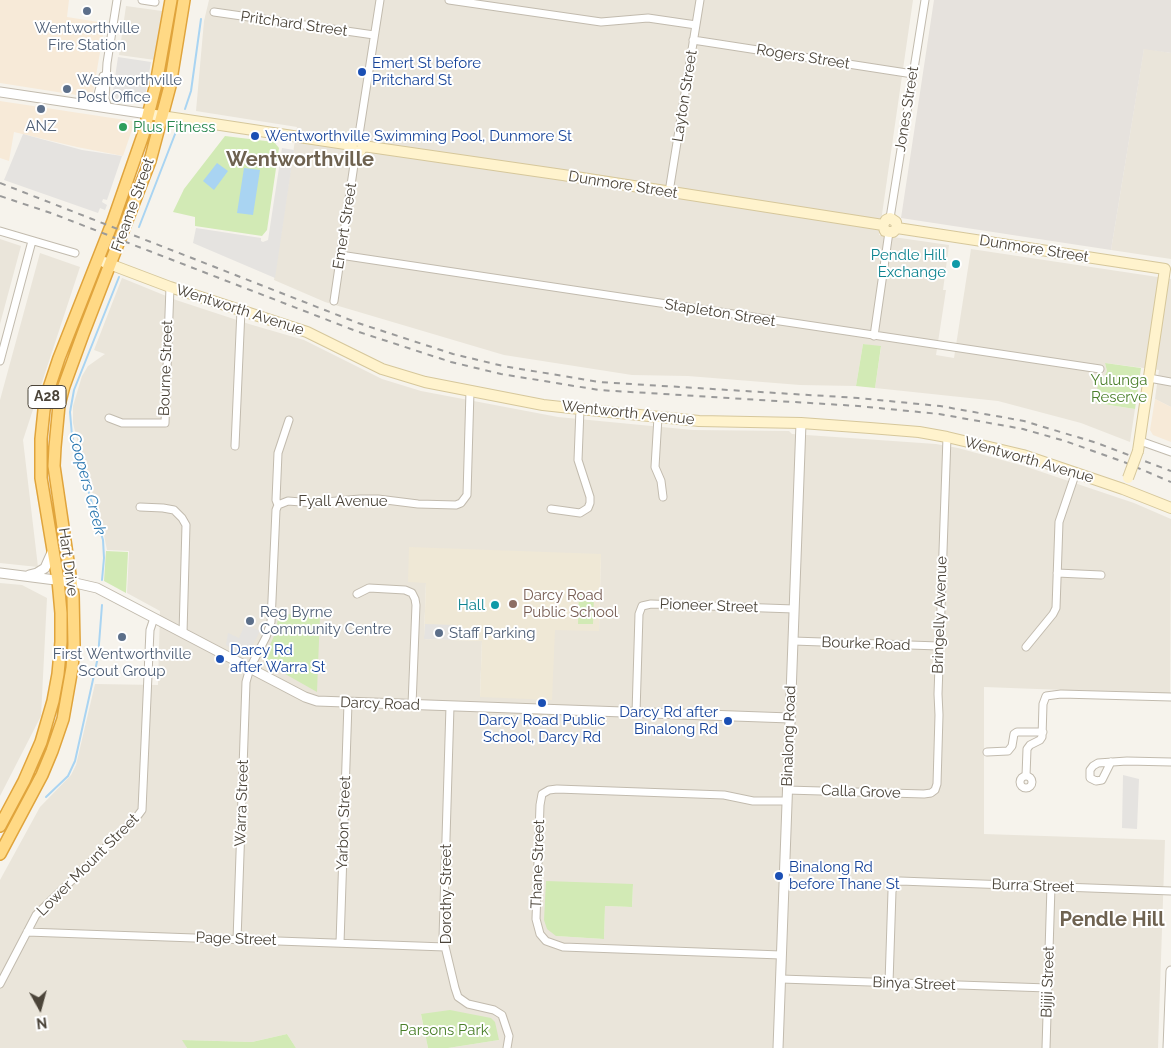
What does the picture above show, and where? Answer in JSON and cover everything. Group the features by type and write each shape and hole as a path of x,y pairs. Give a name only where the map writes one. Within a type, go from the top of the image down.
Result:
{"highway":[{"name":"A28","path":"148,114 156,84 171,0"},
{"name":"A28","path":"163,117 184,0"},
{"name":"Freame Street","path":"98,260 124,191 148,114"},
{"name":"Freame Street","path":"111,264 147,168 163,117"},
{"name":"Hart Drive","path":"0,826 37,753 53,702 61,642 61,614 58,580 41,478 41,439 44,410 49,388 98,260"},
{"name":"Hart Drive","path":"0,854 42,775 52,751 70,686 74,644 73,595 54,466 56,427 64,386 111,264"}],"main road":[{"name":"Dunmore Street","path":"148,114 1168,269"},
{"name":"Wentworth Avenue","path":"98,260 170,287 307,332 382,369 399,375 543,405 699,421 801,424 919,432 1023,455 1076,472 1171,508"},
{"path":"1123,489 1139,446 1148,378 1168,269"}],"street":[{"path":"108,108 105,99 107,63 117,0"},
{"path":"142,0 156,2"},
{"name":"Emert Street","path":"334,301 380,0"},
{"path":"449,0 600,22 648,18 696,25"},
{"name":"Layton Street","path":"669,192 700,0"},
{"name":"Jones Street","path":"874,336 924,0"},
{"name":"Pritchard Street","path":"214,12 374,35"},
{"name":"Rogers Street","path":"694,40 913,74"},
{"path":"88,105 97,98 107,63"},
{"name":"Dunmore Street","path":"0,92 148,114"},
{"path":"0,231 75,253"},
{"path":"0,361 32,241"},
{"name":"Stapleton Street","path":"340,255 1100,369"},
{"name":"Bourne Street","path":"110,418 122,423 165,424 170,287"},
{"path":"235,446 241,310"},
{"path":"1148,378 1171,382"},
{"name":"Fyall Avenue","path":"250,668 266,637 271,622 275,516 278,505 288,501 314,503 360,499 456,506 461,504 467,495 470,391"},
{"path":"551,509 580,513 588,508 590,503 578,460 580,409"},
{"path":"658,417 655,467 661,480 663,497"},
{"path":"278,505 276,500 278,453 288,420"},
{"name":"Binalong Road","path":"778,1048 801,424"},
{"name":"Bringelly Avenue","path":"934,792 937,784 939,646 947,437"},
{"path":"1139,446 1171,452"},
{"path":"1026,647 1055,611 1059,522 1076,472"},
{"path":"140,507 174,510 186,525 183,634"},
{"path":"22,576 37,573 45,568 53,550"},
{"name":"Darcy Road","path":"0,573 71,582 105,592 313,700 348,703 790,718"},
{"path":"1057,573 1101,575"},
{"path":"357,594 369,588 406,590 412,593 415,598 412,705"},
{"name":"Pioneer Street","path":"636,713 640,614 642,606 651,604 794,609"},
{"name":"Lower Mount Street","path":"0,984 36,915 142,810 150,630 154,618"},
{"name":"Bourke Road","path":"793,641 939,646"},
{"name":"Warra Street","path":"237,940 246,682 250,668"},
{"path":"1026,776 1026,751 1030,745 1042,739 1044,700 1048,695 1171,698"},
{"name":"Yarbon Street","path":"340,943 348,703"},
{"name":"Dorothy Street","path":"450,706 443,933 445,947 458,997 468,1004 494,1010 502,1015 509,1036 507,1048"},
{"path":"987,752 1008,751 1014,734 1017,732 1042,732"},
{"path":"1111,762 1171,762"},
{"name":"Thane Street","path":"781,956 563,947 546,941 540,934 536,919 540,805 542,794 549,790 557,789 724,795 753,801 787,801"},
{"name":"Calla Grove","path":"787,790 924,794 934,792"},
{"name":"Burra Street","path":"890,983 892,891 896,882 1171,891"},
{"name":"Bijiji Street","path":"1046,1048 1052,886"},
{"name":"Page Street","path":"27,932 445,947"},
{"path":"1168,1048 1171,971"},
{"name":"Binya Street","path":"781,979 1048,988"}],"shaded area":[{"path":"0,0 69,0 67,17 105,23 93,93 89,97 0,83"},
{"path":"209,0 913,0 879,235 949,245 943,290 946,290 936,355 954,358 971,249 1171,279 1171,407 1155,399 1159,370 1105,363 1107,371 1096,403 1135,409 1130,442 1081,423 998,401 875,388 881,347 863,344 856,386 800,385 688,376 632,375 504,355 325,302 274,280 297,127 196,111 204,21"},
{"path":"934,0 1171,0 1171,53 1144,49 1111,250 901,218"},
{"path":"126,6 162,11 155,60 119,55"},
{"path":"1144,48 1171,53 1171,259 1111,250"},
{"path":"118,57 151,62 144,103 112,98"},
{"path":"0,101 132,121 134,124 123,156 14,132 9,161 0,158"},
{"path":"23,134 82,150 122,156 107,200 103,199 102,202 107,205 105,210 100,208 98,213 4,180"},
{"path":"282,148 294,150 275,278 193,243 196,228 261,238 263,242 268,240"},
{"path":"0,239 21,246 0,324"},
{"path":"40,253 80,267 23,440 38,567 0,563 0,400"},
{"path":"122,278 176,300 304,340 382,379 421,391 558,417 693,430 789,431 792,434 936,444 1024,466 1134,503 1171,519 1170,694 984,687 984,834 1165,840 1158,1048 448,1048 499,1040 421,1014 428,1048 296,1048 287,1034 252,1042 183,1040 187,1048 0,1048 0,880 40,807 71,775 76,765 95,684 158,685 160,611 127,593 129,551 107,550 102,525 73,423 73,406 82,376 88,366 105,354 94,350","holes":["601,554 599,630 555,630 480,697 482,641 424,639 426,583","633,884 632,907 605,906 604,939 556,936"]},
{"path":"1155,399 1171,407 1171,442 1153,435 1150,430"},
{"name":"Darcy Road Public School","path":"409,547 601,554 599,631 555,630 552,700 480,697 482,641 424,639 426,583 408,582"},
{"path":"0,583 22,585 47,598 41,716 0,796"},
{"path":"245,624 260,631 247,656 226,645 228,633 239,638"},
{"name":"Staff Parking","path":"425,624 454,625 454,640 424,639"},
{"path":"1123,775 1139,779 1137,829 1122,828"}],"green space":[{"path":"225,136 274,142 279,148 267,230 262,236 195,226 195,217 173,212 184,189"},
{"path":"863,344 881,346 875,388 856,386"},
{"name":"Yulunga Reserve","path":"1105,363 1141,368 1135,409 1096,403 1098,380 1103,379 1107,371"},
{"path":"106,551 128,552 126,593 104,581"},
{"path":"579,594 594,595 593,624 578,624"},
{"path":"279,614 320,615 317,692 264,662 275,634"},
{"path":"546,881 633,884 632,907 605,906 604,939 556,936 547,929 544,920"},
{"name":"Parsons Park","path":"450,1010 491,1018 495,1022 499,1040 448,1048 428,1048 421,1014"},
{"path":"287,1034 296,1048 187,1048 182,1040 252,1042"}],"water":[{"path":"217,163 228,171 214,190 203,181"},
{"path":"244,168 260,170 253,215 237,213"}],"waterway":[{"name":"Coopers Creek","path":"185,109 191,91 201,19"},
{"name":"Coopers Creek","path":"139,227 177,129"},
{"name":"Coopers Creek","path":"102,580 103,540 72,436 70,412 74,390 119,277"},
{"name":"Coopers Creek","path":"46,797 68,776 75,761 98,657 102,605"}],"railway":[{"path":"0,183 358,323 453,354 503,366 599,382 858,398 940,406 1024,421 1097,443 1171,471"},
{"path":"0,196 51,213 356,331 451,362 501,374 599,390 858,406 939,414 1023,429 1065,441 1124,462 1171,482"}],"place":[{"name":"Wentworthville Fire Station","path":"87,11"},
{"name":"Emert St before Pritchard St","path":"362,72"},
{"name":"Wentworthville Post Office","path":"67,89"},
{"name":"ANZ","path":"41,109"},
{"name":"Plus Fitness","path":"123,127"},
{"name":"Wentworthville Swimming Pool, Dunmore St","path":"255,136"},
{"name":"Pendle Hill Exchange","path":"956,264"},
{"name":"Darcy Road Public School","path":"513,604"},
{"name":"Hall","path":"495,605"},
{"name":"Reg Byrne Community Centre","path":"250,621"},
{"name":"Staff Parking","path":"439,633"},
{"name":"First Wentworthville Scout Group","path":"122,637"},
{"name":"Darcy Rd after Warra St","path":"220,659"},
{"name":"Darcy Road Public School, Darcy Rd","path":"542,703"},
{"name":"Darcy Rd after Binalong Rd","path":"728,721"},
{"name":"Binalong Rd before Thane St","path":"779,876"}],"district":[{"name":"Wentworthville","path":"300,160"},
{"name":"Pendle Hill","path":"1112,920"}]}
